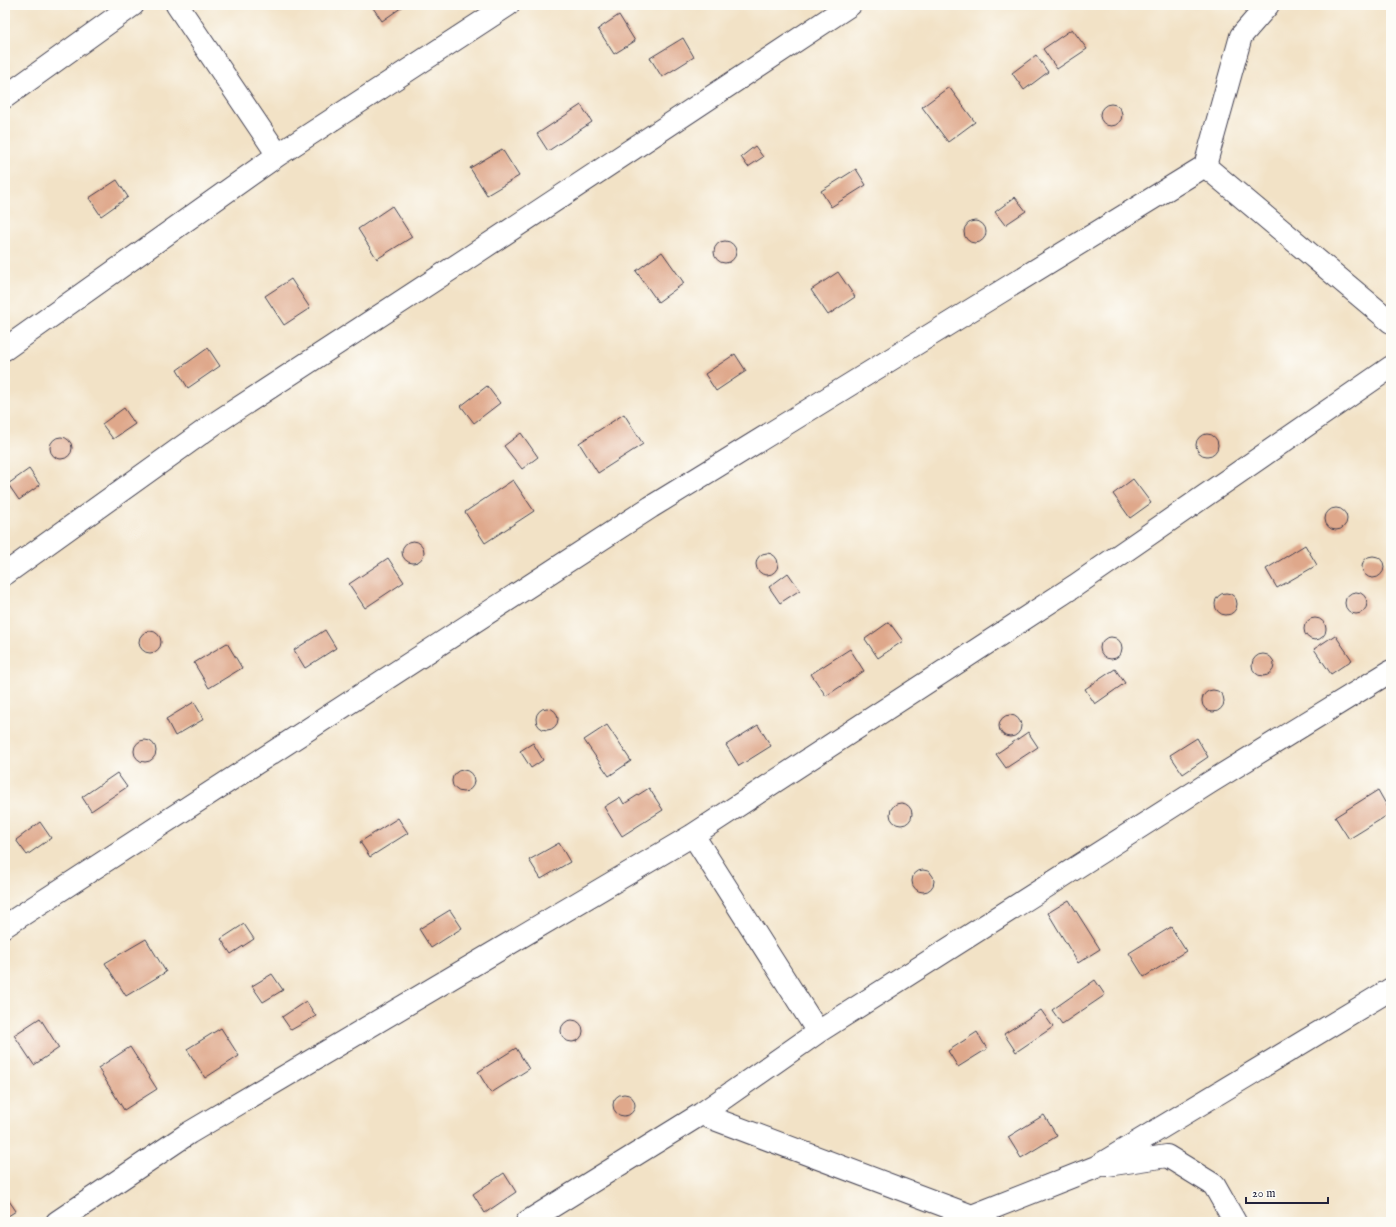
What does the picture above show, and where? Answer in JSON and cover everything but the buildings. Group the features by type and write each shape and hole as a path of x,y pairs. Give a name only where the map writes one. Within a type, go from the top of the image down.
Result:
{"street":[{"path":"5,97 133,5"},
{"path":"177,5 278,155"},
{"path":"5,349 278,155 508,5"},
{"path":"5,574 214,424 850,5"},
{"path":"5,926 651,507 1205,166 1241,36 1268,5"},
{"path":"1205,166 1391,322"},
{"path":"57,1222 189,1133 693,835 1076,585 1391,367"},
{"path":"528,1222 701,1114 818,1032 1209,783 1391,671"},
{"path":"693,835 818,1032"},
{"path":"701,1114 972,1216 1096,1167 1391,989"},
{"path":"1096,1167 1167,1156 1214,1185 1235,1222"}]}
